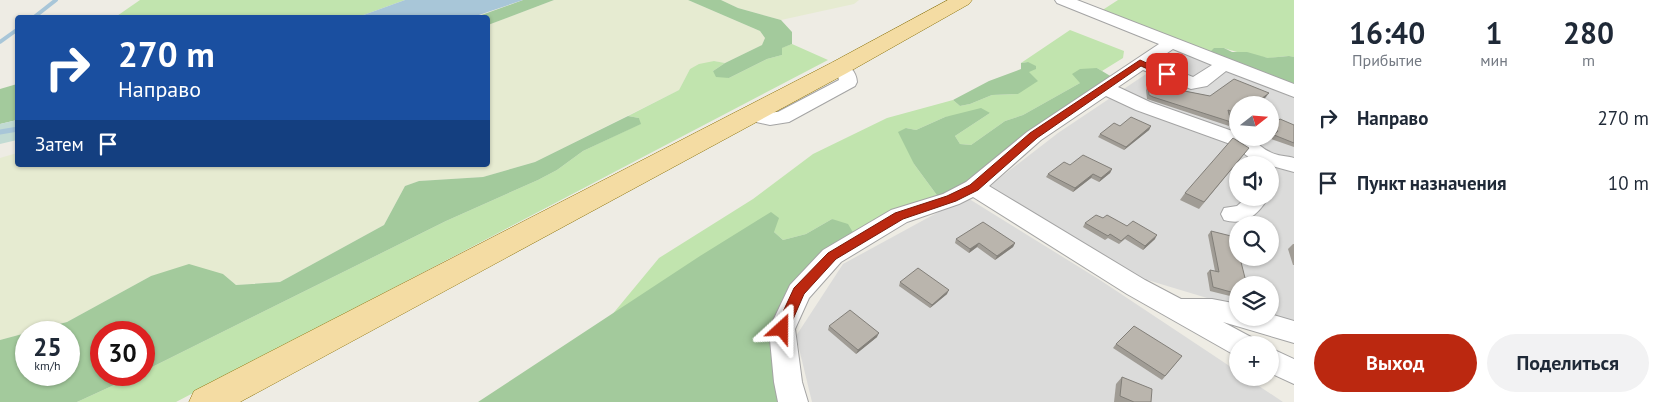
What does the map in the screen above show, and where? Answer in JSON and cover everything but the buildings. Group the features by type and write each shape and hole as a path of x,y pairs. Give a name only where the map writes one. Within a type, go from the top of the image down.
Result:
{"main road":[{"path":"207,402 839,68 962,0"}],"street":[{"path":"1063,0 1294,91"},
{"path":"793,402 788,382 782,329 799,292 832,256 899,216 952,198 974,188 1034,136 1171,43"},
{"path":"1140,63 1191,83 1200,82 1224,64"},
{"path":"1104,88 1143,106 1240,141 1254,149 1259,156"},
{"path":"1279,163 1294,165"},
{"path":"974,188 1175,310 1229,339"},
{"path":"1232,214 1241,214 1252,206"},
{"path":"1175,310 1212,309 1229,312"},
{"path":"1274,326 1294,332"},
{"path":"1279,364 1294,372"}],"shaded area":[{"path":"405,0 523,0 479,15 364,15"},
{"path":"1179,52 1294,98 1294,323 1279,319 1279,276 1229,276 1229,305 1144,279 988,187 1058,133"},
{"path":"15,120 15,140 0,144 0,124"},
{"path":"966,197 1100,280 1229,366 1229,386 1259,386 1283,402 812,402 796,336 843,264"}],"green space":[{"path":"140,0 405,0 364,15 118,15"},
{"path":"523,0 554,0 490,24 490,15 481,15"},
{"path":"554,0 688,0 760,31 765,38 762,45 725,63 714,61 690,69 679,90 535,162 483,177 419,181 405,186 384,225 280,282 236,285 223,274 151,276 69,321 15,321 15,336 0,340 0,158 15,154 15,167 490,167 490,24"},
{"path":"688,0 721,0 738,8 781,20 792,32 792,44 782,48 782,55 767,59 729,78 716,77 713,71 762,45 765,38 760,31"},
{"path":"721,0 859,0 854,4 781,20 738,8"},
{"path":"1118,0 1294,0 1294,57 1267,58 1224,48 1208,54 1101,11"},
{"path":"1070,30 1124,51 1123,58 1102,71 1097,68 1080,83 1023,115 1005,121 971,145 960,144 955,136 990,113 945,117 916,130 906,128 914,164 939,198 854,234 832,219 806,234 783,240 774,232 611,316 659,258 753,199 813,154 887,118 953,100 960,106 992,95 1018,94 1029,72 1028,62 1021,63"},
{"path":"792,44 828,60 176,402 77,402 112,386 155,386 155,366 446,221 557,170 583,151 640,124 639,118 628,116 679,90 690,69 699,64 714,61 725,63 713,71 729,78 767,59 782,55 781,48"},
{"path":"1214,48 1224,48 1232,52 1247,52 1268,58 1294,57 1294,87 1208,54"},
{"path":"1028,62 1036,66 1036,69 1029,72 1038,81 1018,94 992,95 960,106 953,100 989,81 1021,69 1021,63"},
{"path":"1097,68 1112,77 969,185 939,198 914,164 898,132 906,128 916,130 945,117 981,108 990,113 955,136 960,144 971,145 1005,121 1023,115 1080,83 1072,74 1080,69"},
{"path":"15,85 15,120 0,124 0,89"},
{"path":"628,116 639,118 641,124 583,151 557,170 538,180 446,221 155,366 155,321 90,321 90,386 112,386 77,402 0,402 0,340 15,336 15,386 80,386 80,321 69,321 151,276 189,264 223,274 236,285 280,282 384,225 405,186 419,181 483,177 535,162"},
{"path":"771,212 779,218 774,232 783,240 806,234 832,219 848,224 854,234 793,286 784,402 478,402 700,256"}],"waterway":[{"path":"37,15 56,0"},
{"path":"0,42 15,31"},
{"path":"0,132 15,130"}],"route":[{"path":"782,329 799,292 832,256 899,216 952,198 974,188 1034,136 1140,63 1167,74"}]}
